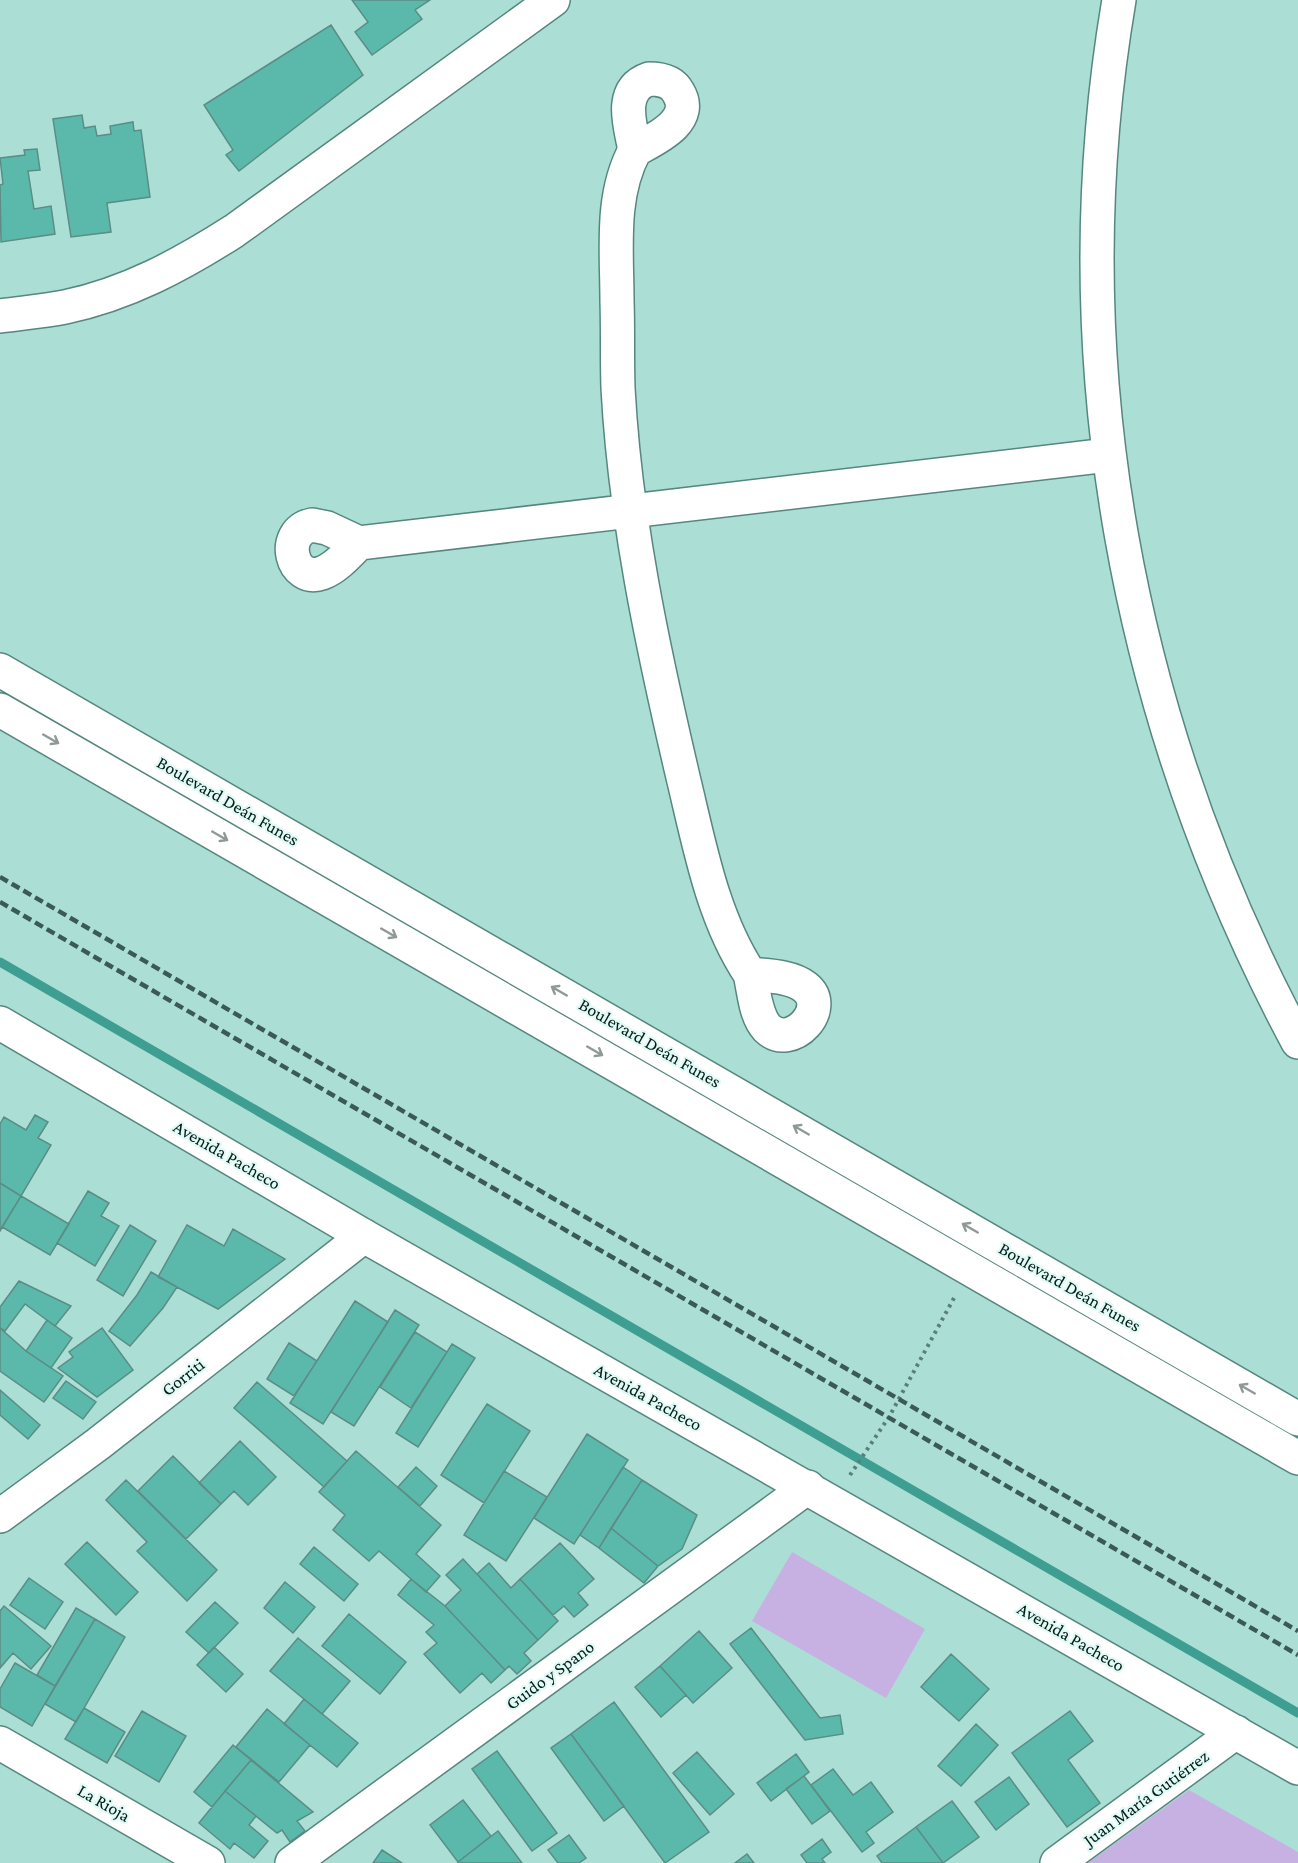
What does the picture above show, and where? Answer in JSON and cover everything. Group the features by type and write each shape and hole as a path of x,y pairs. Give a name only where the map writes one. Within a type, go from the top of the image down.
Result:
{"street":[{"path":"0,316 65,307 130,287 184,263 234,231 553,0"},
{"path":"1119,0 1109,58 1098,166 1096,305 1108,454 1135,608 1171,739 1215,870 1267,984 1298,1042"},
{"path":"635,150 625,169 621,186 616,231 618,388 631,512 646,611 701,855 722,917 741,961 750,974"},
{"path":"359,543 1108,454"},
{"name":"Boulevard Deán Funes","path":"0,670 1298,1419"},
{"name":"Boulevard Deán Funes","path":"0,710 1298,1458"},
{"name":"Avenida Pacheco","path":"0,1023 364,1236 1298,1768"},
{"name":"Gorriti","path":"0,1516 98,1444 364,1236"},
{"name":"Guido y Spano","path":"292,1863 808,1487"},
{"name":"Juan María Gutiérrez","path":"1057,1863 1236,1732"},
{"name":"La Rioja","path":"0,1743 208,1863"}],"path":[{"path":"852,1471 900,1399 970,1268"}],"shaded area":[{"path":"792,1552 925,1629 886,1698 752,1621"},
{"path":"1189,1790 1298,1852 1298,1863 1088,1863"}],"building":[{"path":"352,0 430,0 415,10 422,19 372,55 355,32 368,22"},
{"path":"331,25 363,75 239,171 226,155 233,150 204,105"},
{"path":"82,115 84,128 95,126 97,136 111,134 110,126 133,122 134,131 141,130 150,197 107,203 111,232 71,237 53,119"},
{"path":"37,149 40,170 28,171 34,209 51,206 55,234 1,242 0,185 3,184 0,158 25,155 24,150"},
{"path":"35,1115 48,1122 38,1138 51,1145 21,1196 0,1183 0,1124 4,1117 26,1130"},
{"path":"0,1183 21,1196 0,1231"},
{"path":"88,1191 109,1203 101,1216 119,1226 95,1266 57,1243"},
{"path":"21,1196 69,1224 50,1255 2,1227"},
{"path":"130,1225 156,1241 123,1296 97,1280"},
{"path":"187,1225 224,1246 233,1229 285,1259 218,1309 158,1277"},
{"path":"151,1272 177,1287 163,1308 130,1346 109,1331 137,1295"},
{"path":"19,1281 71,1306 55,1326 25,1304 5,1331 0,1328 0,1307"},
{"path":"355,1301 388,1322 323,1424 290,1403"},
{"path":"395,1310 419,1325 354,1426 331,1412"},
{"path":"47,1320 72,1338 51,1368 26,1351"},
{"path":"0,1328 26,1351 63,1376 44,1402 0,1371"},
{"path":"102,1328 133,1370 97,1397 58,1368 73,1357 69,1352"},
{"path":"415,1332 447,1352 411,1408 380,1387"},
{"path":"289,1343 317,1361 294,1396 267,1379"},
{"path":"452,1344 475,1358 418,1447 396,1433"},
{"path":"66,1381 96,1402 83,1419 53,1398"},
{"path":"257,1382 347,1461 324,1487 234,1408"},
{"path":"0,1390 40,1425 28,1439 0,1415"},
{"path":"487,1404 530,1431 484,1503 441,1475"},
{"path":"587,1434 628,1460 574,1544 534,1518"},
{"path":"240,1441 276,1477 248,1505 234,1491 221,1504 199,1483"},
{"path":"356,1451 441,1525 416,1554 440,1576 426,1592 379,1551 369,1561 333,1530 345,1515 319,1492"},
{"path":"173,1456 221,1504 186,1539 138,1491"},
{"path":"416,1467 437,1486 420,1506 398,1487"},
{"path":"623,1467 642,1480 599,1548 580,1535"},
{"path":"504,1471 547,1497 506,1561 464,1535"},
{"path":"126,1480 217,1570 187,1601 137,1551 147,1542 106,1500"},
{"path":"642,1480 697,1515 682,1549 658,1566 611,1528"},
{"path":"611,1528 658,1566 644,1583 599,1548"},
{"path":"87,1542 138,1592 116,1615 65,1564"},
{"path":"560,1543 594,1579 578,1593 588,1605 574,1617 564,1606 553,1615 520,1579"},
{"path":"314,1547 358,1584 344,1601 300,1564"},
{"path":"463,1559 538,1640 524,1653 531,1661 517,1674 509,1666 505,1670 445,1606 461,1590 446,1575"},
{"path":"489,1563 511,1588 520,1579 558,1621 538,1640 477,1574"},
{"path":"29,1578 63,1602 45,1629 10,1605"},
{"path":"411,1579 445,1606 505,1670 491,1683 482,1673 460,1693 424,1654 437,1643 426,1632 434,1625 398,1595"},
{"path":"285,1582 315,1607 293,1633 264,1608"},
{"path":"215,1602 238,1623 209,1653 186,1632"},
{"path":"4,1606 51,1646 31,1669 13,1653 0,1668 0,1611"},
{"path":"76,1608 95,1619 55,1686 37,1675"},
{"path":"349,1614 406,1662 380,1694 322,1646"},
{"path":"95,1619 125,1637 76,1722 45,1704"},
{"path":"751,1628 820,1718 840,1715 843,1734 805,1740 730,1644"},
{"path":"699,1631 732,1668 693,1703 660,1666"},
{"path":"298,1638 350,1681 322,1714 270,1671"},
{"path":"214,1647 243,1674 226,1692 197,1665"},
{"path":"951,1654 989,1689 959,1721 921,1687"},
{"path":"15,1663 55,1686 32,1726 0,1707 0,1689"},
{"path":"660,1666 686,1695 661,1717 635,1687"},
{"path":"304,1699 358,1743 337,1767 284,1724"},
{"path":"614,1702 709,1832 665,1863 571,1734"},
{"path":"84,1708 125,1732 107,1763 65,1739"},
{"path":"267,1709 310,1745 279,1782 236,1747"},
{"path":"142,1711 186,1736 159,1782 115,1756"},
{"path":"1070,1711 1093,1741 1068,1760 1100,1803 1067,1827 1012,1753"},
{"path":"976,1724 998,1745 961,1786 938,1766"},
{"path":"571,1734 624,1806 604,1821 551,1748"},
{"path":"233,1745 251,1760 212,1807 194,1792"},
{"path":"497,1751 557,1833 532,1851 472,1769"},
{"path":"697,1752 734,1794 710,1815 673,1773"},
{"path":"796,1754 809,1772 771,1801 757,1783"},
{"path":"251,1760 313,1812 297,1821 305,1831 290,1842 282,1830 277,1833 225,1791"},
{"path":"833,1769 853,1795 871,1782 893,1812 866,1832 874,1843 862,1852 811,1785"},
{"path":"804,1776 830,1811 812,1824 786,1789"},
{"path":"1009,1777 1029,1804 996,1830 975,1802"},
{"path":"225,1791 256,1816 249,1825 268,1841 254,1858 234,1843 230,1849 199,1823"},
{"path":"463,1800 491,1836 458,1862 430,1825"},
{"path":"952,1801 979,1837 943,1863 916,1827"},
{"path":"916,1827 943,1863 882,1863 877,1856"},
{"path":"498,1831 522,1863 458,1863 458,1862"},
{"path":"569,1835 586,1858 579,1863 558,1863 548,1850"},
{"path":"822,1839 831,1852 822,1859 825,1863 807,1863 801,1855"},
{"path":"382,1850 402,1863 373,1863"},
{"path":"747,1854 754,1863 735,1863"}],"waterway":[{"path":"0,962 1298,1713"}],"railway":[{"path":"0,877 1298,1631"},
{"path":"0,902 1298,1655"}]}
